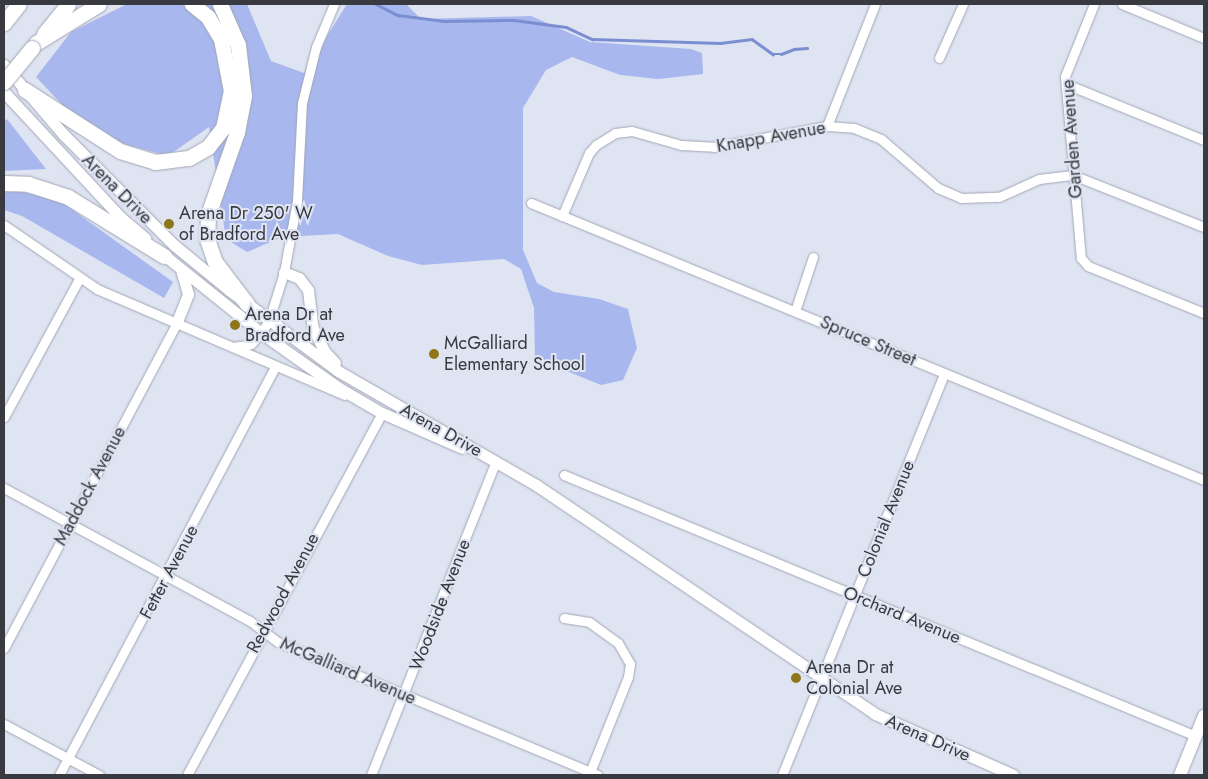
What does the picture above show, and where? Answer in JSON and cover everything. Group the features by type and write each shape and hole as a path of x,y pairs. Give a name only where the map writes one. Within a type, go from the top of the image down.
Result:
{"highway":[{"path":"4,82 68,4"},
{"path":"34,46 99,4"},
{"path":"25,90 120,151 155,162 190,158 208,147 222,128 230,91 221,39 208,17 192,4"},
{"path":"220,4 238,45 244,96 236,132 208,215 207,239 216,262 247,304"},
{"path":"4,23 17,6"},
{"path":"4,183 28,184 68,197 164,256"}],"main road":[{"name":"Arena Drive","path":"4,65 122,195 174,245 247,304 353,380 496,461 822,679 902,728 1013,775"},
{"name":"Arena Drive","path":"4,92 120,217 164,256 261,333 382,413 496,461"},
{"path":"176,324 188,294 179,266"},
{"path":"284,272 304,284 318,341 353,380"},
{"path":"1180,775 1204,716"}],"street":[{"path":"230,347 251,344 261,333 269,320 284,272 297,201 302,103 316,47 334,4"},
{"path":"827,126 875,4"},
{"path":"939,58 963,4"},
{"name":"Garden Avenue","path":"1094,4 1065,76 1082,258 1099,270 1204,313"},
{"path":"1122,4 1204,38"},
{"path":"1066,84 1204,140"},
{"name":"Knapp Avenue","path":"562,216 589,153 596,145 615,134 632,131 681,145 714,147 827,126 854,128 881,139 938,188 961,198 999,197 1039,179 1073,175 1204,226"},
{"name":"Spruce Street","path":"531,203 1204,480"},
{"path":"4,226 79,279 176,324 368,405"},
{"path":"795,311 813,257"},
{"path":"4,417 79,279"},
{"name":"Maddock Avenue","path":"4,648 176,324"},
{"name":"Fetter Avenue","path":"59,775 168,575 275,367"},
{"name":"Colonial Avenue","path":"782,775 944,374"},
{"name":"Redwood Avenue","path":"187,775 262,631 382,413"},
{"name":"Woodside Avenue","path":"372,775 405,696 496,461"},
{"name":"Orchard Avenue","path":"564,475 607,497 855,596 1196,736"},
{"name":"McGalliard Avenue","path":"4,488 168,575 278,642 594,774"},
{"path":"564,618 589,622 618,643 630,664 628,677 594,774"},
{"path":"4,724 99,775"}],"shaded area":[{"path":"127,4 247,4 271,61 304,73 347,4 406,4 421,19 531,16 590,42 691,49 702,53 703,74 658,79 620,75 572,57 546,70 523,108 523,250 537,283 554,292 599,299 628,309 637,348 623,380 601,385 535,358 534,308 521,269 504,259 422,265 388,256 338,234 282,237 247,252 226,239 209,127 168,156 109,140 68,111 36,77 71,32"},
{"path":"7,119 46,169 4,171 4,122"},
{"path":"19,191 60,201 173,282 164,298 22,216 4,210 4,192"}],"waterway":[{"path":"376,4 398,15 444,21 514,20 566,27 592,39 720,43 752,39 773,54 807,48"}],"place":[{"name":"Arena Dr 250' W of Bradford Ave","path":"169,224"},
{"name":"Arena Dr at Bradford Ave","path":"235,325"},
{"name":"McGalliard Elementary School","path":"434,354"},
{"name":"Arena Dr at Colonial Ave","path":"796,678"}]}
